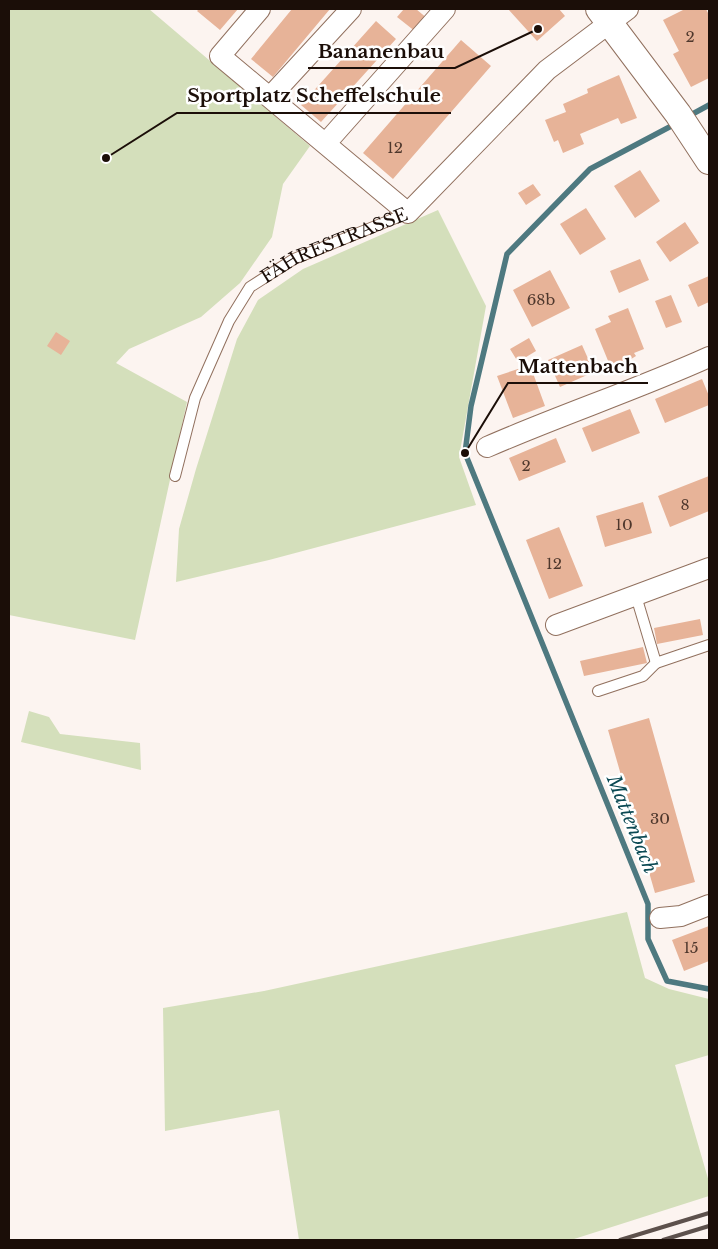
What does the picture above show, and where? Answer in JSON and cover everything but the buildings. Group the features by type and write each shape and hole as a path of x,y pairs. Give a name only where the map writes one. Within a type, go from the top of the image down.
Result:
{"street":[{"path":"260,9 220,56 408,213"},
{"path":"270,97 351,9"},
{"path":"326,143 445,9"},
{"path":"612,13 697,140"},
{"name":"FÄHRESTRASSE","path":"408,213 547,70 612,13"},
{"path":"487,447 533,426 645,386 709,358"},
{"path":"556,625 709,568"},
{"path":"660,918 681,916 709,905"}],"lane":[{"name":"FÄHRESTRASSE","path":"174,476 195,398 229,321 250,287 294,259 408,213"},
{"path":"636,596 656,663"},
{"path":"598,690 643,676 656,663 709,645"}],"green space":[{"path":"9,9 149,9 310,146 283,184 272,237 240,283 201,317 129,349 116,363 187,402 135,640 9,615"},
{"path":"438,210 486,306 459,457 476,505 269,560 176,582 179,529 196,469 237,339 258,300 303,269"},
{"path":"29,711 49,717 60,734 140,743 141,770 21,742"},
{"path":"627,912 645,978 669,989 709,999 709,1055 675,1065 709,1182 709,1196 571,1240 299,1240 279,1110 165,1131 163,1008 264,991"}],"waterway":[{"name":"Mattenbach","path":"687,117 709,105"},
{"name":"Mattenbach","path":"677,123 590,169 507,254 471,406 465,453 648,904 648,939 667,981 709,989"}],"railway":[{"path":"620,1240 709,1213"},
{"path":"663,1240 709,1226"}],"place":[{"name":"Bananenbau","path":"538,29"},
{"name":"Sportplatz Scheffelschule","path":"106,158"},
{"name":"Mattenbach","path":"465,453"}]}
